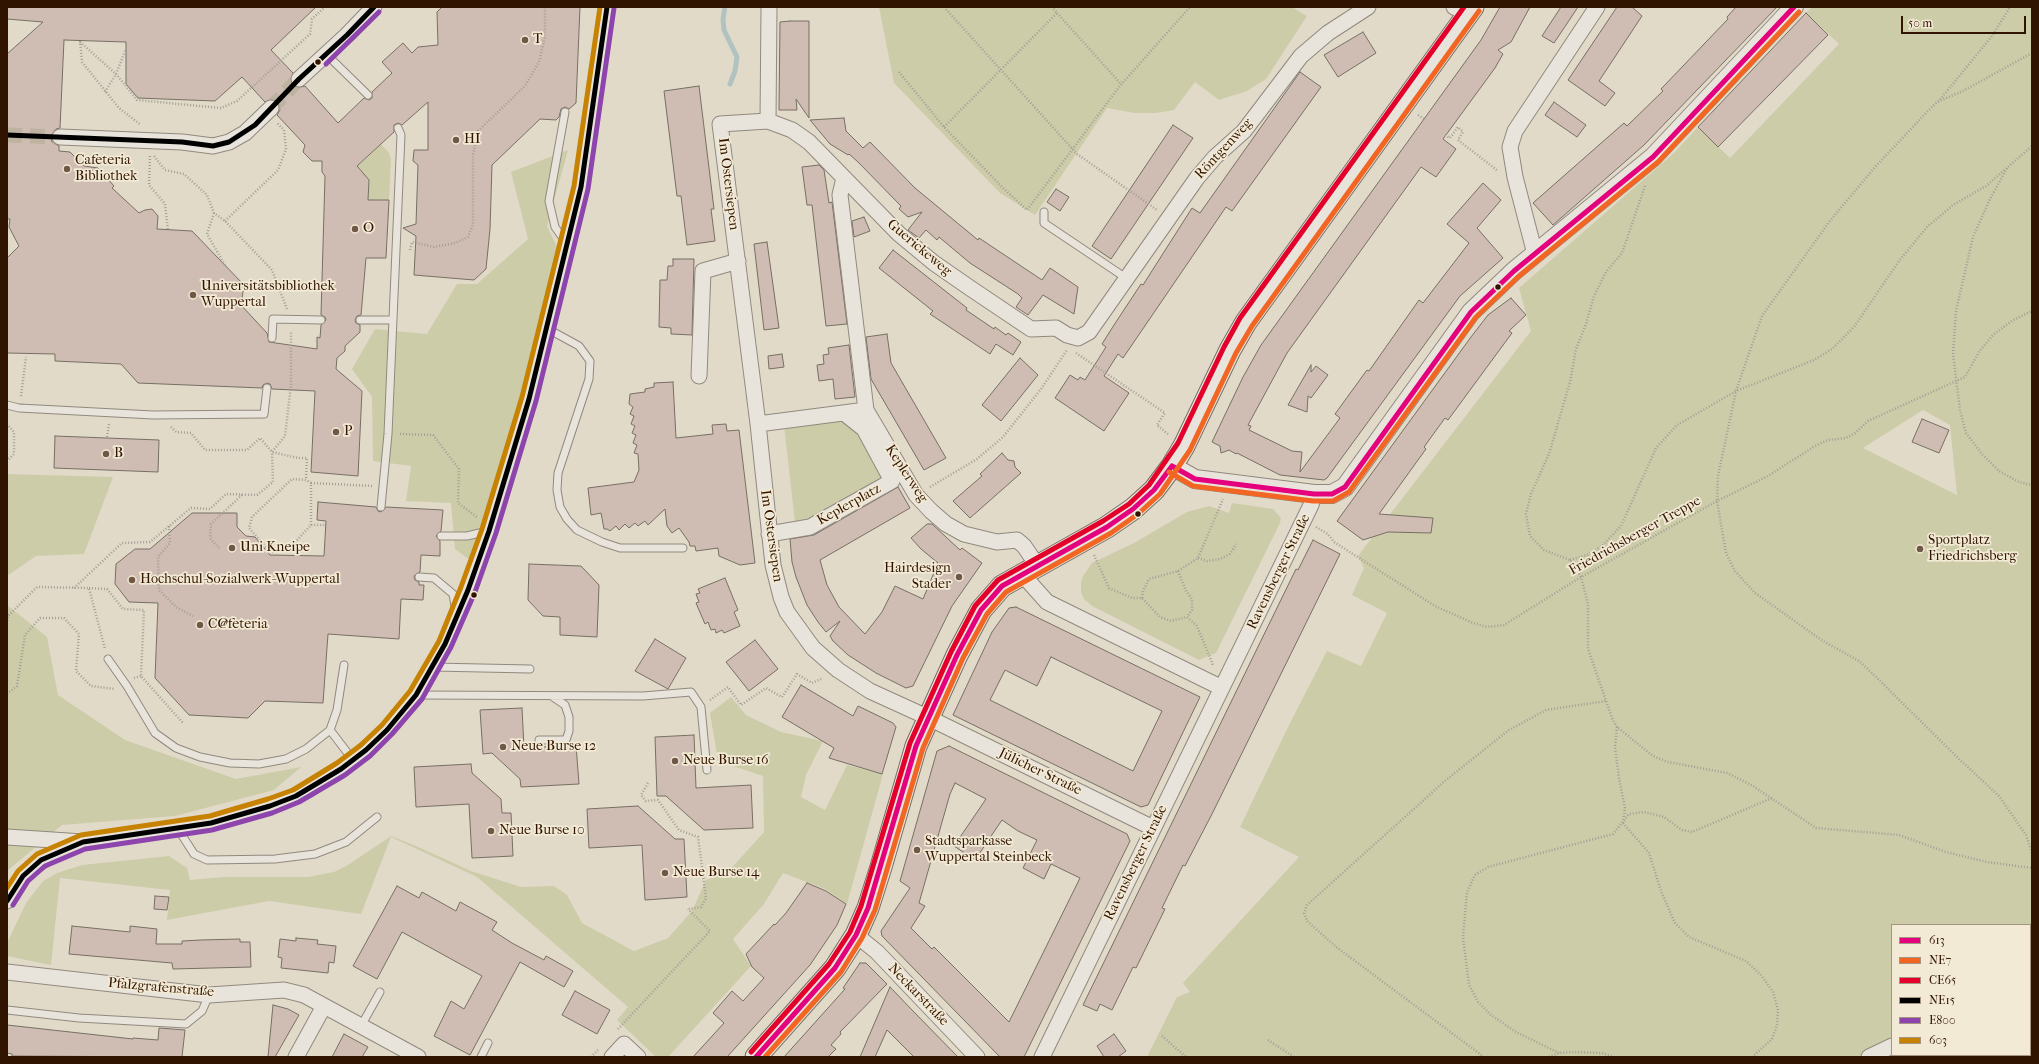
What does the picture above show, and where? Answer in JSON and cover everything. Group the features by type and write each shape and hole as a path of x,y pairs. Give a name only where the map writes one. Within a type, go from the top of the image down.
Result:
{"main road":[{"path":"756,1057 835,968 856,935 868,908 916,746 927,717 967,634 981,610 1002,586 1107,527 1133,509 1154,490 1172,466 1230,350 1246,322 1465,9"}],"street":[{"path":"299,80 374,7"},
{"path":"7,837 83,842 178,829 211,822 284,801 308,790 353,760 387,730 416,695 433,667 457,618 489,529 521,429 548,329 581,187 607,7"},
{"path":"768,121 770,7"},
{"name":"Röntgenweg","path":"1089,332 1197,178 1215,157 1244,131 1301,56 1348,19 1368,7"},
{"path":"1535,254 1515,177 1510,148 1515,131 1597,7"},
{"path":"1172,466 1195,479 1314,494 1332,494 1345,487 1471,312 1514,271 1653,157 1794,7"},
{"path":"60,137 182,142 213,146 229,142 245,133 271,108"},
{"name":"Guerickeweg","path":"768,121 792,130 809,142 899,234 934,263 1031,329 1056,328 1067,335 1078,338 1089,332"},
{"name":"Im Ostersiepen","path":"768,121 720,124 758,424 769,534 773,565 781,597 788,612 813,648 838,670 870,691 927,717"},
{"path":"758,424 866,410 840,195 844,178"},
{"path":"699,376 703,271 738,261"},
{"name":"Keplerweg","path":"866,410 916,495 930,511 946,524 964,534 997,542 1017,540 1024,546 1029,570"},
{"name":"Keplerplatz","path":"769,534 810,527 892,481 864,429 844,413"},
{"name":"Ravensberger Straße","path":"1042,1057 1311,505 1314,494"},
{"path":"1029,570 1047,602 1222,688"},
{"name":"Jülicher Straße","path":"927,717 1153,828"},
{"path":"7,901 23,876 41,860 83,842"},
{"name":"Neckarstraße","path":"856,935 877,952 977,1057"},
{"name":"Pfalzgrafenstraße","path":"7,972 210,995 284,990 304,995 418,1057"},
{"path":"296,1057 324,1006"},
{"path":"612,1057 624,1044 638,1057"},
{"path":"1869,1057 1891,1046"}],"lane":[{"path":"326,54 368,95"},
{"path":"565,112 549,201 555,227 567,244"},
{"path":"381,507 388,434 401,135 398,128"},
{"path":"1044,212 1044,223 1126,278"},
{"path":"272,338 273,319 321,320"},
{"path":"360,320 393,320"},
{"path":"548,329 579,346 590,361 588,379 558,473 557,490 560,507 567,519 577,530 602,542 620,548 682,548"},
{"path":"7,405 19,408 153,415 264,414 267,388"},
{"path":"441,536 467,536 489,529"},
{"path":"419,577 434,578 453,594 457,618"},
{"path":"108,659 127,686 155,733 176,748 200,757 222,762 260,764 286,759 306,750 330,730 337,710 344,665"},
{"path":"433,667 530,668"},
{"path":"416,695 553,697 643,696 691,692 701,707 707,770"},
{"path":"539,740 566,740 569,732 569,717 565,705 553,697"},
{"path":"330,730 353,760"},
{"path":"178,829 194,854 207,860 275,859 315,854 346,842 377,817"},
{"path":"361,1026 380,992"},
{"path":"7,1010 79,1018 186,1024 202,1011 210,995"},
{"path":"481,1057 488,1043"}],"path":[{"path":"119,108 82,62 80,41 116,74 137,100 221,108 237,101 310,34 312,19 325,7"},
{"path":"410,250 412,242 434,247 456,243 468,236 472,225 473,155 478,131 525,86 539,62 545,37 545,7"},
{"path":"944,7 1073,150 1169,218"},
{"path":"1052,7 1121,84"},
{"path":"899,72 944,127 1003,188 1027,210 1121,84 1190,7"},
{"path":"2010,7 1992,36 1937,102 1876,166 1829,222 1762,316 1736,391 1718,476 1717,501 1726,553 1735,571 1755,593 1823,641 1859,662 1874,674 1959,759 1999,796 2026,835 2032,853"},
{"path":"944,127 1057,13"},
{"path":"105,92 116,74 126,48"},
{"path":"1937,102 1963,91 2032,53"},
{"path":"1453,126 1456,129 1458,127 1464,132 1458,140 1502,175 1515,177"},
{"path":"1445,135 1450,138 1456,129"},
{"path":"225,220 278,170 286,149 284,130"},
{"path":"1570,560 1587,555 1602,546 1621,526 1656,448 1677,425 1736,391 1814,360 1832,349 1854,328 1899,261 1927,227 1953,205 1986,186 2032,146"},
{"path":"150,151 149,185 165,204 168,230"},
{"path":"1653,157 1651,171 1622,252 1606,272 1594,296 1586,324 1576,349 1570,382 1549,454 1531,494 1526,514 1530,536 1544,550 1570,560 1581,577 1588,604 1588,649 1606,701 1617,727 1652,756 1668,762 1727,773 1772,798 1816,828 1899,835 1946,852 1987,862 2032,868"},
{"path":"2009,166 1990,199 1973,237 1963,271 1956,311 1953,354 1960,410 1966,433 1982,454 1999,471 2019,482 2032,485"},
{"path":"74,588 122,543 150,542 191,508 210,509 226,494 257,495 272,482 272,452 286,436 291,385 292,320 272,270 225,220 214,213 207,195 184,174 165,170"},
{"path":"214,213 207,234 226,267"},
{"path":"1957,380 1964,377 1979,352 1993,335 2013,320 2032,311"},
{"path":"19,408 26,357"},
{"path":"1089,362 1165,413 1157,425 1164,431"},
{"path":"933,485 977,459 1003,437 1041,389 1058,364"},
{"name":"Friedrichsberger Treppe","path":"1328,534 1334,542 1435,606 1473,623 1487,627 1504,625 1581,577 1717,501 1768,476 1815,446 1828,440 1846,438 1854,434 1868,421 1957,380"},
{"path":"7,424 14,432 14,454 7,461"},
{"path":"176,432 191,433 205,450 247,450 260,438 272,452 298,458 307,458 306,480"},
{"path":"388,434 433,435 459,469 458,503 489,529"},
{"path":"311,483 311,525 287,551 270,552 249,528 252,517 292,479 306,480 311,483 383,486"},
{"path":"220,548 210,538 211,524 242,495"},
{"path":"1142,598 1149,579 1178,571 1198,558 1219,509"},
{"path":"311,525 326,525"},
{"path":"169,526 170,543 158,557 159,590 176,607 193,616"},
{"path":"1198,558 1207,561 1220,559 1230,554 1236,544"},
{"path":"1098,564 1109,588 1132,598 1142,598 1160,616 1171,621 1187,617 1192,610 1192,599 1186,591 1178,571"},
{"path":"7,621 8,616 37,588 107,589 123,609 144,610 141,676 183,723"},
{"path":"89,588 108,659"},
{"path":"1187,617 1197,626 1222,688"},
{"path":"7,694 17,686 25,635 40,618 64,618 79,634 76,671 91,686 118,689 127,686 135,676 141,676"},
{"path":"701,707 728,688 741,705 766,688 782,697 797,674 812,683 838,670"},
{"path":"1484,1057 1335,946 1308,921 1304,913 1307,905 1446,780 1477,754 1510,730 1546,710 1606,701"},
{"path":"1617,727 1615,747 1625,808 1623,823 1649,853 1661,891 1675,923 1689,937 1746,961 1761,975 1773,992 1778,1010 1777,1025 1772,1039 1752,1057"},
{"path":"620,1027 710,931 688,909 701,907 706,898 698,837 679,830 658,800 646,800 641,795 648,783"},
{"path":"1559,1053 1516,1032 1491,1015 1478,1002 1469,985 1463,937 1468,892 1475,875 1488,867 1613,834 1629,814 1644,812 1664,817 1682,830 1692,832 1772,798"},
{"path":"1162,1036 1186,1057"},
{"path":"1268,1040 1294,1057"},
{"path":"1549,1057 1559,1053 1602,1053 1614,1057"}],"green space":[{"path":"879,7 1292,7 1307,16 1266,79 1247,91 1219,100 1195,82 1174,110 1156,113 1134,113 1107,108 1035,215 1000,193 894,83"},
{"path":"1812,7 2032,7 2032,1042 2031,924 1891,924 1891,1056 1963,1057 1147,1057 1177,997 1190,992 1183,983 1299,857 1240,827 1288,727 1327,651 1361,666 1387,613 1352,595 1364,568 1358,556 1531,331 1519,288 1674,153 1698,127 1730,158 1839,44 1806,13","holes":["1923,410 1950,425 1957,495 1863,448"]},
{"path":"381,144 389,153 391,160 389,200 368,200 369,180 351,162 361,163"},
{"path":"568,150 547,226 557,247 539,339 509,447 471,561 455,549 451,503 406,501 411,466 373,461 372,397 352,369 375,329 427,334 457,284 477,284 528,239 511,172"},
{"path":"837,419 859,432 881,472 880,478 875,484 812,519 795,522 784,426"},
{"path":"7,474 113,477 84,554 36,556 7,576"},
{"path":"1232,503 1273,509 1281,518 1280,523 1216,653 1199,660 1092,606 1084,599 1081,592 1081,582 1083,576 1092,563 1134,543 1187,512 1209,506 1229,513"},
{"path":"7,605 47,637 58,695 125,740 236,779 301,767 274,790 175,816 62,825 7,871"},
{"path":"731,697 746,715 781,732 823,741 806,775 801,797 825,810 847,765 883,774 847,904 825,889 783,873 764,904 733,939 751,966 668,1057 656,1057 617,1020 628,1007 477,877 391,837 361,914 269,901 167,920 170,890 60,878 51,965 7,956 7,943 26,903 43,881 57,873 82,865 169,856 187,868 190,880 223,877 308,877 334,872 348,865 391,836 471,871 521,887 554,886 567,895 582,923 634,951 668,938 692,911 706,880 728,872 764,832 763,776 718,761 710,713"}],"building":[{"path":"7,7 316,7 271,50 293,73 290,81 292,85 297,88 305,86 338,123 364,98 369,100 372,98 372,92 392,73 382,62 403,43 412,53 418,47 438,45 437,12 442,7 580,7 576,103 569,109 565,107 561,109 559,117 556,120 540,119 492,165 490,229 486,269 474,280 414,275 416,236 403,228 416,224 418,165 413,161 414,150 428,150 428,102 402,125 398,123 394,125 394,132 357,166 369,180 368,200 389,200 386,258 366,258 361,315 357,316 355,320 356,323 360,325 360,332 345,346 345,351 337,358 336,369 362,391 358,476 311,472 315,391 272,389 270,384 267,383 263,385 262,388 138,383 121,364 55,361 55,354 7,353 7,258 19,246 9,227 10,219 7,219 7,54 43,22 7,19","holes":["64,40 126,42 126,84 138,98 215,101 242,77 265,102 273,99 278,102 280,110 277,115 305,145 303,152 312,161 322,161 322,172 325,176 321,315 325,317 326,320 321,325 320,338 317,337 317,349 269,342 267,333 241,305 244,285 192,231 157,229 158,216 152,209 139,213 112,188 114,186 98,168 84,166 70,152 59,151 59,146 52,142 51,136 56,129 60,128"]},
{"path":"1500,7 1530,7 1511,42 1498,50 1503,54 1495,68 1443,139 1456,149 1436,177 1421,167 1287,353 1248,425 1251,426 1249,430 1292,451 1302,452 1300,472 1340,418 1335,414 1367,370 1369,371 1419,300 1423,303 1469,243 1447,224 1483,183 1501,200 1477,228 1503,258 1460,296 1327,478 1324,480 1280,475 1229,450 1221,453 1220,446 1212,442 1243,377 1261,345 1481,40"},
{"path":"1561,7 1578,7 1554,43 1542,36"},
{"path":"1617,7 1632,7 1642,16 1599,81 1615,93 1605,106 1568,80"},
{"path":"1736,7 1777,7 1644,145 1553,225 1533,203 1624,123 1627,126 1663,91 1661,89 1728,19 1727,17"},
{"path":"1806,13 1828,35 1718,147 1698,127"},
{"path":"809,21 809,118 796,99 797,110 779,110 780,22"},
{"path":"1363,32 1376,53 1338,77 1324,55"},
{"path":"1300,72 1321,87 1232,211 1226,207 1123,358 1118,354 1104,376 1129,393 1104,431 1055,398 1070,375 1078,380 1080,377 1085,380 1106,347 1102,344 1141,284 1143,285 1192,208 1200,213"},
{"path":"699,86 714,209 711,209 715,241 687,245 681,196 677,196 664,91"},
{"path":"1554,102 1586,125 1577,137 1545,115"},
{"path":"844,118 846,131 863,148 870,142 915,188 978,240 979,238 1042,280 1050,268 1078,287 1074,314 1043,295 1028,315 1016,307 1022,298 1018,294 970,263 939,237 937,240 926,230 919,238 908,230 922,212 908,217 899,209 901,206 858,162 849,154 848,155 830,144 810,120"},
{"path":"1173,125 1193,138 1111,259 1092,246"},
{"path":"819,165 824,170 829,203 832,202 847,324 826,326 812,205 807,205 802,167"},
{"path":"1056,189 1069,197 1060,211 1047,202"},
{"path":"864,217 870,231 854,237 852,221"},
{"path":"767,242 779,328 764,330 754,244"},
{"path":"893,250 967,308 966,310 994,329 995,327 1006,335 1008,333 1021,342 1013,355 996,344 990,354 930,314 933,311 879,268"},
{"path":"673,259 694,259 692,335 671,334 671,328 659,327 660,280 667,280 668,266 673,266"},
{"path":"1511,298 1526,315 1509,331 1512,333 1448,420 1445,418 1424,447 1426,449 1379,514 1433,518 1431,533 1388,532 1363,540 1337,521 1488,315"},
{"path":"887,334 891,363 946,458 924,470 871,379 866,337"},
{"path":"849,345 855,397 835,399 833,379 819,381 817,365 824,364 823,355 829,354 828,348"},
{"path":"782,354 784,367 769,369 768,356"},
{"path":"1020,358 1038,375 1001,421 982,405"},
{"path":"1311,365 1311,372 1316,366 1328,375 1311,398 1308,396 1307,412 1288,405"},
{"path":"673,382 676,438 713,434 712,425 726,424 727,431 739,430 755,563 740,565 719,556 718,548 696,551 695,546 690,546 689,542 679,528 672,533 667,526 665,509 648,525 645,521 638,526 635,523 629,528 625,524 619,530 616,526 610,531 604,529 601,513 591,515 588,488 634,482 639,470 638,454 634,453 637,445 633,443 636,435 632,433 635,426 631,424 634,416 630,414 633,407 629,404 630,394 645,392 645,389 654,387 654,383"},
{"path":"1922,419 1949,430 1939,453 1912,442"},
{"name":"B","path":"55,436 159,440 158,472 54,468"},
{"path":"1002,453 1008,460 1014,461 1015,467 1021,473 970,518 953,501 982,476 980,474"},
{"path":"898,487 910,508 820,560 827,585 839,607 865,634 882,612 895,586 923,599 938,563 921,549 911,538 927,524 932,524 960,550 962,548 982,563 952,606 913,686 906,688 876,673 848,655 833,641 830,636 840,621 826,632 818,622 807,605 796,577 792,562 790,539 814,535"},
{"path":"318,502 376,507 378,511 381,512 386,507 443,510 441,531 436,536 440,541 440,556 421,555 420,572 414,576 415,580 419,582 419,585 424,585 423,600 401,599 399,639 328,634 323,703 265,701 248,718 189,715 155,678 158,603 129,602 115,584 116,564 135,549 150,549 192,513 237,513 237,527 246,536 255,537 270,555 324,556 326,521 317,520"},
{"path":"1313,540 1340,554 1212,814 1185,866 1183,865 1162,908 1165,909 1136,968 1133,967 1112,1010 1100,1004 1097,1011 1083,1005 1296,569 1298,570"},
{"path":"529,564 581,566 599,585 597,637 560,635 560,617 543,616 528,600"},
{"path":"725,578 738,610 734,612 740,626 724,633 722,630 716,633 715,629 711,630 708,622 705,624 696,603 699,602 696,594 700,593 698,589"},
{"path":"1016,607 1200,697 1148,805 1141,807 953,715 992,632 1009,608","holes":["1051,657 1162,711 1133,771 990,700 1005,670 1037,686"]},
{"path":"655,639 686,658 668,689 635,671"},
{"path":"755,640 778,669 749,691 726,662"},
{"path":"801,685 853,716 858,706 893,723 896,727 882,774 829,758 834,748 782,717"},
{"name":"Neue Burse 12","path":"522,708 524,748 576,745 579,784 521,787 520,779 492,753 483,754 480,710"},
{"name":"Neue Burse 16","path":"694,735 696,788 751,785 753,828 704,830 666,796 657,796 655,737"},
{"path":"949,746 1127,834 1130,841 1024,1057 1000,1057 882,936 881,931 910,888 900,881 937,751","holes":["955,783 986,799 954,846 975,860 1002,820 1018,831 1037,840 1023,868 1044,879 1051,864 1080,878 1009,1022 934,947 932,949 911,928 925,906 919,903 950,794"]},
{"name":"Neue Burse 10","path":"471,764 472,773 501,799 502,813 511,813 513,856 472,858 469,804 416,807 414,767"},
{"name":"Neue Burse 14","path":"638,806 675,839 684,839 687,897 645,900 642,845 589,848 587,809"},
{"path":"807,883 826,891 846,904 837,925 810,965 727,1057 693,1057 724,1023 713,1013 732,991 743,1001 764,978 752,967 746,954 786,913"},
{"path":"397,886 419,898 422,892 456,911 460,902 497,922 492,930 512,943 544,960 546,956 573,971 564,987 520,962 470,1055 434,1036 451,1001 464,1009 482,976 402,932 377,979 353,966"},
{"path":"155,896 169,897 167,910 154,909"},
{"path":"72,926 130,932 130,926 157,929 156,944 182,944 182,941 240,939 240,942 250,942 251,967 173,969 172,963 69,954"},
{"path":"296,938 318,940 317,944 336,946 334,963 329,962 328,973 281,968 282,958 278,957 280,939 296,941"},
{"path":"860,963 866,963 887,984 840,1032 841,1034 831,1045 836,1049 828,1057 784,1057 845,989 843,988"},
{"path":"890,987 958,1057 914,1057 887,1030 875,1057 860,1057"},
{"path":"575,991 610,1010 597,1034 562,1015"},
{"path":"273,1005 288,1009 299,1015 275,1057 268,1057"},
{"path":"7,1025 133,1039 158,1040 159,1028 185,1030 182,1057 12,1056 12,1054 7,1053"},
{"path":"344,1034 368,1047 362,1057 332,1057"},
{"path":"1114,1034 1126,1051 1118,1057 1104,1057 1097,1046"}],"waterway":[{"path":"725,7 723,19 724,30 737,57 735,71 730,84"}],"tunnel":[{"path":"271,108 299,79"},
{"path":"7,135 60,137"}],"transit line":[{"name":"NE15","path":"7,135 182,142 213,146 229,142 255,125 299,79 347,35 374,7"},
{"name":"603","path":"7,888 18,871 37,854 81,835 210,816 293,790 337,763 361,745 382,725 410,691 439,641 461,587 482,529 522,397 574,186 600,7"},
{"name":"NE15","path":"7,901 23,876 41,860 83,842 211,823 270,806 296,796 341,769 366,750 387,730 416,695 445,644 468,590 489,531 529,399 581,187 607,7"},
{"name":"CE65","path":"751,1052 829,964 850,932 861,906 910,743 951,652 975,606 998,580 1103,521 1129,504 1149,485 1178,443 1224,347 1240,318 1464,7"},
{"name":"613","path":"1172,466 1195,479 1314,494 1332,494 1345,487 1471,312 1514,271 1653,157 1794,7"},
{"name":"E800","path":"13,905 28,881 45,866 85,849 212,830 272,813 299,802 345,775 370,756 392,734 422,699 451,647 475,592 496,533 536,401 588,189 614,8"},
{"name":"NE7","path":"765,1057 841,972 862,938 875,910 923,748 963,658 987,614 1006,592 1111,533 1138,514 1160,494 1190,450 1236,353 1252,326 1479,11"},
{"name":"E800","path":"326,64 379,12"},
{"name":"NE7","path":"1169,472 1193,486 1313,501 1333,501 1349,492 1476,317 1519,276 1658,162 1799,12"},
{"name":"613","path":"756,1057 835,968 856,935 868,908 916,746 957,655 981,610 1002,586 1107,527 1133,509 1154,490 1172,466"}],"place":[{"name":"T","path":"525,40"},
{"name":"HI","path":"456,140"},
{"name":"Cafeteria Bibliothek","path":"67,169"},
{"name":"O","path":"355,229"},
{"name":"Universitätsbibliothek Wuppertal","path":"193,295"},
{"name":"P","path":"336,432"},
{"name":"B","path":"106,454"},
{"name":"Uni Kneipe","path":"232,548"},
{"name":"Sportplatz Friedrichsberg","path":"1920,549"},
{"name":"Hairdesign Stader","path":"959,577"},
{"name":"Hochschul-Sozialwerk-Wuppertal","path":"132,580"},
{"name":"C@feteria","path":"200,625"},
{"name":"Neue Burse 12","path":"503,747"},
{"name":"Neue Burse 16","path":"675,761"},
{"name":"Neue Burse 10","path":"491,831"},
{"name":"Stadtsparkasse Wuppertal Steinbeck","path":"917,850"},
{"name":"Neue Burse 14","path":"665,873"}]}
